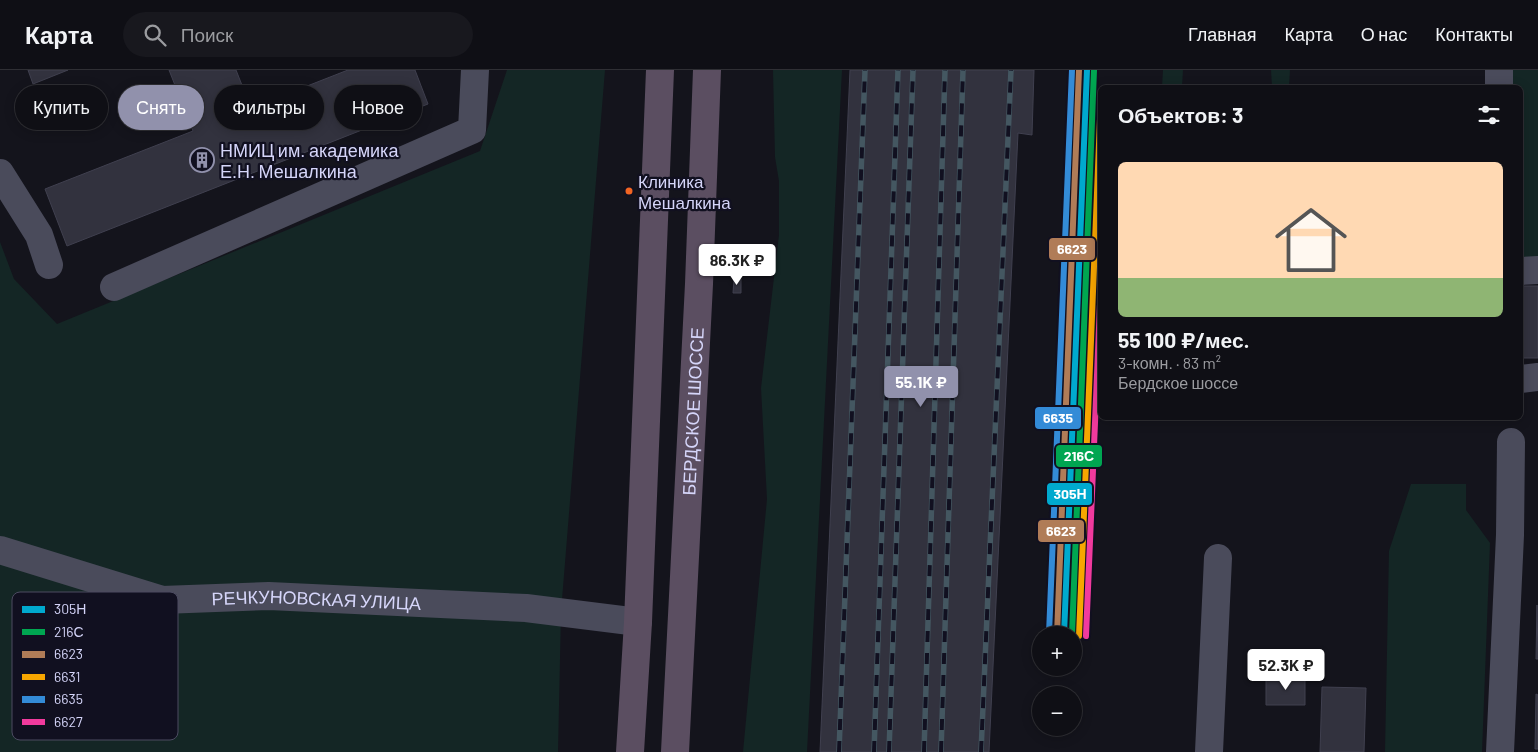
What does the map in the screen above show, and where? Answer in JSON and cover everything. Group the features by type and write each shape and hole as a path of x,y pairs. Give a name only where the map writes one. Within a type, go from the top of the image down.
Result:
{"highway":[{"path":"630,752 638,622 660,70"},
{"name":"БЕРДСКОЕ ШОССЕ","path":"675,752 699,284 707,70"}],"street":[{"path":"114,287 472,130 475,70"},
{"path":"1499,70 1499,85"},
{"path":"0,173 39,235 49,265"},
{"path":"1523,271 1538,270"},
{"path":"1523,379 1538,377"},
{"path":"1500,752 1510,535 1511,442"},
{"name":"РЕЧКУНОВСКАЯ УЛИЦА","path":"0,550 136,592"},
{"path":"1209,752 1218,558"},
{"name":"РЕЧКУНОВСКАЯ УЛИЦА","path":"178,599 269,596 526,608 638,622"}],"shaded area":[{"path":"507,70 605,70 561,612 558,752 0,752 0,242 14,279 57,324 480,151"},
{"path":"773,70 842,70 807,752 743,752 767,499 761,388 779,235 779,181 775,157"},
{"path":"1163,70 1183,70 1182,85 1162,85"},
{"path":"1271,70 1290,70 1289,85 1272,85"},
{"path":"1485,70 1538,70 1538,260 1523,260 1523,85 1485,85"},
{"path":"1411,484 1466,484 1466,510 1490,543 1482,752 1385,752 1389,551"}],"building":[{"path":"28,70 68,70 33,84"},
{"name":"НМИЦ им. академика Е.Н. Мешалкина","path":"169,70 236,70 242,85 214,85 214,130 324,130 324,85 310,85 348,70 415,70 421,85 334,85 334,130 362,130 67,246 45,189 193,130 204,130 204,85 175,85"},
{"path":"850,70 1034,70 1032,135 1018,133 989,752 820,752"},
{"name":"НМИЦ им. академика Е.Н. Мешалкина","path":"422,88 428,104 422,106"},
{"path":"734,279 741,279 741,293 733,293"},
{"path":"1523,286 1538,286 1538,358 1523,358"},
{"path":"1537,605 1538,659 1536,659"},
{"path":"1305,677 1305,705 1266,705 1266,678"},
{"path":"1322,687 1366,688 1364,752 1320,752"},
{"path":"1536,694 1538,695 1538,749 1535,749"}],"railway":[{"path":"839,752 865,70"},
{"path":"874,752 898,70"},
{"path":"889,752 913,70"},
{"path":"924,752 945,70"},
{"path":"941,752 963,70"},
{"path":"981,752 1011,70"}],"transit line":[{"name":"6635","path":"1049,626 1072,70"},
{"name":"6623","path":"1057,626 1079,70"},
{"name":"305Н","path":"1064,626 1087,70"},
{"name":"216С","path":"1072,626 1094,70"},
{"name":"6631","path":"1079,626 1098,168"},
{"name":"6627","path":"1086,636 1098,351"}],"place":[{"name":"НМИЦ им. академика Е.Н. Мешалкина","path":"202,160"},
{"name":"Клиника Мешалкина","path":"629,191"}]}
